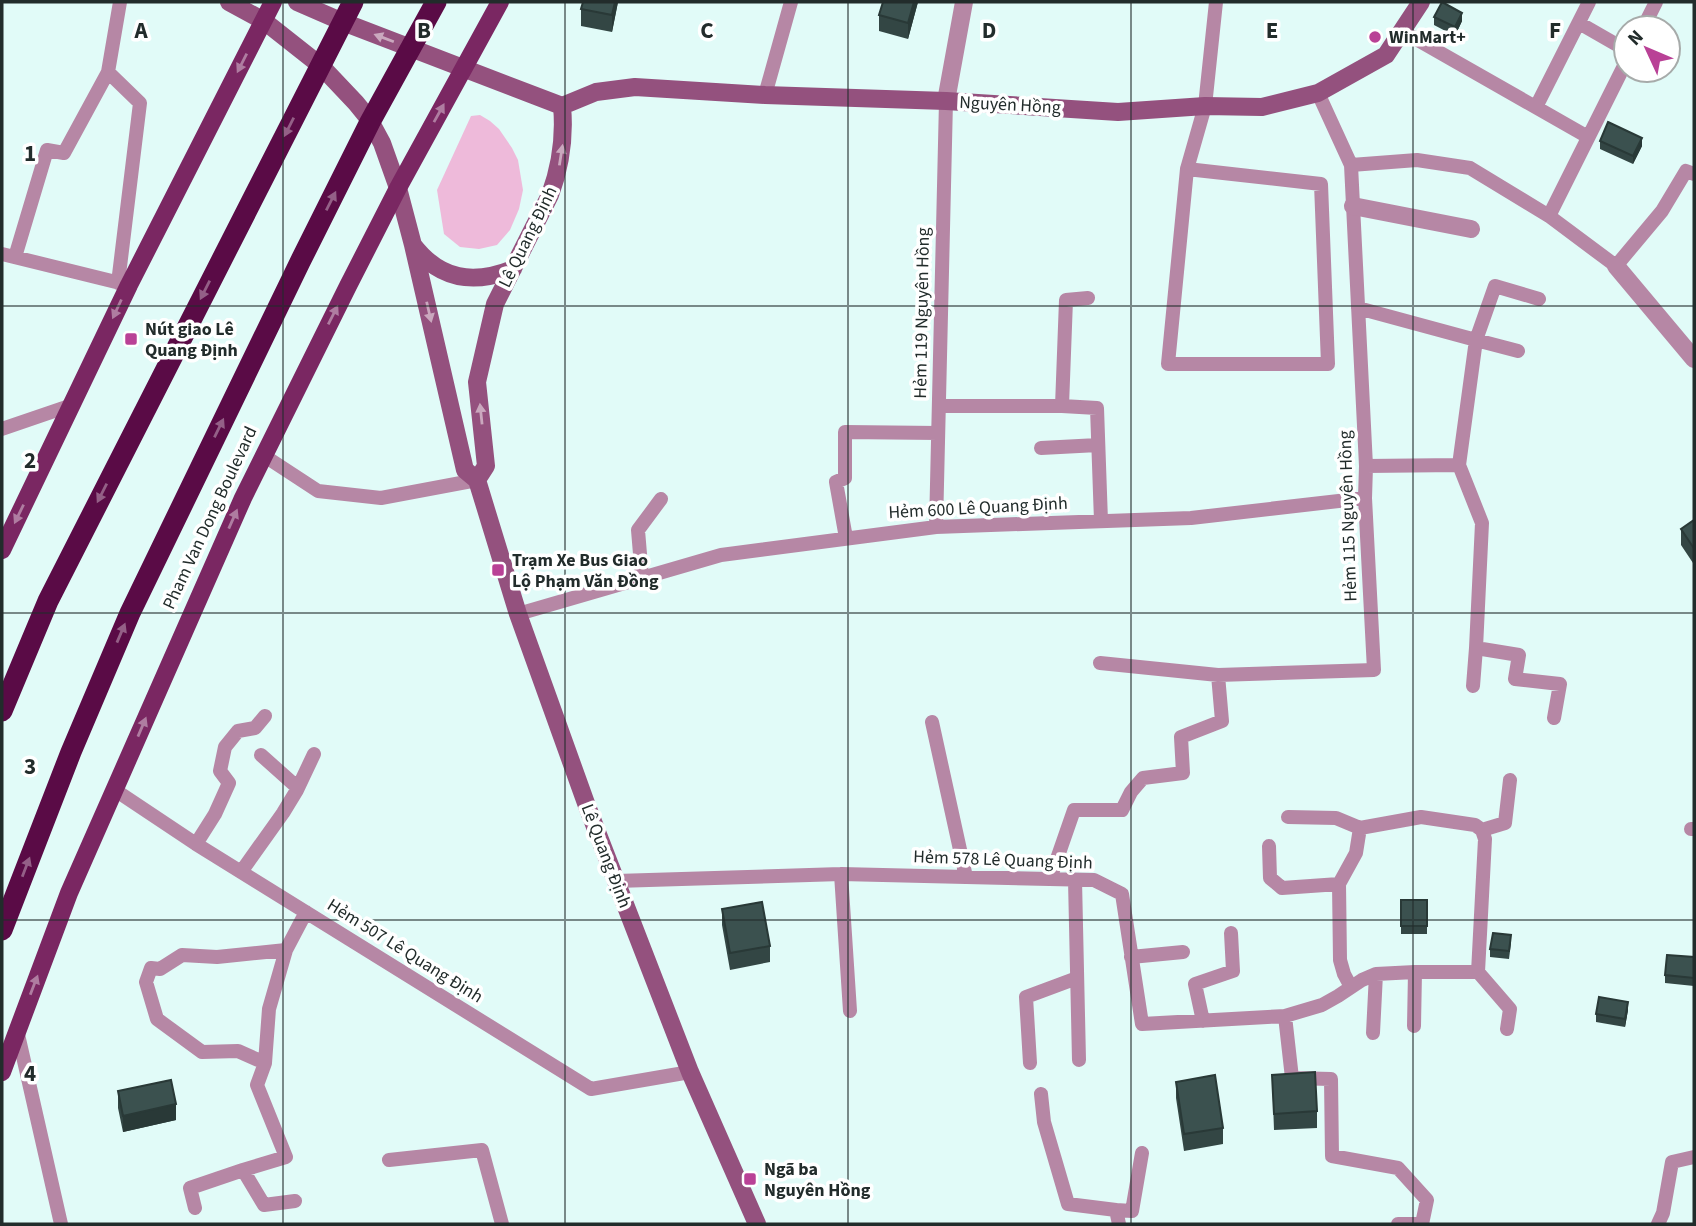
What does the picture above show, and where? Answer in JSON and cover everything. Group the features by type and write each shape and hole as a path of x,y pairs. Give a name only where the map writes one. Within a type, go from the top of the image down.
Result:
{"highway":[{"path":"2,711 48,601 353,2"},
{"name":"Pham Van Dong Boulevard","path":"2,930 71,752 130,613 370,122 436,2"}],"main road":[{"name":"Lê Quang Định","path":"229,2 264,21 321,66 370,122 390,164 413,245 465,470 477,480 518,614 616,881 690,1072 757,1224"},
{"path":"2,550 72,405 123,284 273,2"},
{"path":"297,2 562,106"},
{"name":"Pham Van Dong Boulevard","path":"2,1072 69,893 263,455 398,188 500,2"},
{"name":"Nguyên Hồng","path":"562,106 596,92 635,87 1118,112 1205,106 1262,107 1318,93 1386,55 1422,2"},
{"name":"Lê Quang Định","path":"477,480 486,466 477,382 495,304 557,177 564,139 562,106"},
{"path":"413,245 422,257 433,265 460,276 487,278 513,269"}],"street":[{"path":"946,101 964,2"},
{"path":"1353,206 1471,229"},
{"path":"1616,267 1694,359"}],"lane":[{"path":"108,72 140,103 123,284 8,255 47,150 64,153 108,72 120,2"},
{"path":"765,95 791,2"},
{"path":"1187,169 1321,184 1328,365 1168,364 1187,169 1205,106 1216,2"},
{"path":"1536,107 1589,2"},
{"path":"1578,23 1612,42"},
{"path":"1402,31 1588,137"},
{"path":"1549,216 1615,84"},
{"name":"Hẻm 115 Nguyên Hồng","path":"1100,663 1218,675 1374,670 1352,164 1318,93"},
{"name":"Hẻm 119 Nguyên Hồng","path":"936,527 946,101"},
{"path":"1352,164 1417,160 1470,168 1549,216 1616,267 1662,211 1686,171 1694,174"},
{"path":"1473,686 1482,523 1459,465 1476,341 1495,286 1539,299"},
{"path":"1062,406 1066,300 1088,298"},
{"path":"1358,308 1518,351"},
{"path":"2,429 72,405"},
{"path":"939,406 1097,408 1101,521"},
{"path":"846,538 836,482 845,478 845,432 938,433"},
{"path":"1041,448 1098,446"},
{"path":"263,455 318,491 381,498 477,480"},
{"path":"1366,466 1459,465"},
{"name":"Hẻm 600 Lê Quang Định","path":"518,614 721,555 936,527 1191,519 1365,498"},
{"path":"642,578 638,530 661,499"},
{"path":"1476,648 1519,655 1516,678 1560,684 1554,718"},
{"path":"1050,879 1074,810 1122,810 1131,792 1143,778 1182,773 1181,737 1222,721 1218,675"},
{"path":"196,844 215,814 229,783 220,771 225,747 237,731 255,728 265,716"},
{"path":"932,722 966,877"},
{"path":"241,872 298,789 314,754"},
{"path":"261,755 298,789"},
{"path":"1482,830 1505,823 1510,780"},
{"name":"Hẻm 507 Lê Quang Định","path":"115,790 196,844 591,1089 690,1072"},
{"path":"1288,817 1336,818 1360,828 1421,817 1475,825 1482,830 1485,839 1478,972 1510,1009 1507,1029"},
{"path":"1351,987 1340,960 1339,884 1356,853 1360,828"},
{"path":"1269,846 1270,878 1282,888 1339,884"},
{"path":"841,874 850,1011"},
{"name":"Hẻm 578 Lê Quang Định","path":"616,881 841,874 1094,880 1122,894 1142,1024 1285,1016 1321,1005 1362,979 1376,974 1478,972"},
{"path":"1075,880 1079,1060"},
{"path":"195,1208 190,1188 286,1157 257,1085 265,1063 269,1009 286,950 306,912"},
{"path":"1203,1021 1195,984 1233,971 1231,933"},
{"path":"265,1063 238,1051 202,1052 157,1019 146,982 151,968 160,969 182,956 217,957 286,950"},
{"path":"1132,957 1183,952"},
{"path":"1413,1026 1415,972"},
{"path":"1373,1033 1376,974"},
{"path":"1030,1063 1026,997 1077,978"},
{"path":"1285,1016 1292,1078 1331,1079 1332,1156 1398,1168 1427,1200 1422,1224 1398,1224"},
{"path":"17,1030 61,1224"},
{"path":"1041,1094 1044,1122 1068,1203 1118,1217 1132,1212 1142,1153"},
{"path":"389,1160 482,1150 502,1224"},
{"path":"1658,1224 1663,1213 1672,1162 1694,1157"},
{"path":"243,1170 264,1205 295,1201"}],"shaded area":[{"path":"480,115 499,129 512,148 518,160 523,190 510,230 497,245 479,249 460,247 444,234 437,190 471,116"}],"building":[{"path":"583,2 615,2 612,15 581,9"},
{"path":"883,2 914,2 908,23 879,15"},
{"path":"1442,2 1462,13 1455,27 1434,17"},
{"path":"1608,122 1642,138 1633,156 1600,141"},
{"path":"1694,520 1694,546 1693,547 1681,529"},
{"path":"1401,900 1427,900 1427,926 1401,926"},
{"path":"762,902 770,946 730,953 722,909"},
{"path":"1493,933 1511,935 1509,951 1490,949"},
{"path":"1667,955 1694,957 1694,978 1665,975"},
{"path":"1599,997 1628,1002 1625,1019 1596,1014"},
{"path":"1315,1072 1317,1111 1274,1114 1272,1075"},
{"path":"1215,1075 1223,1128 1184,1134 1176,1082"},
{"path":"171,1080 176,1104 123,1116 118,1091"}],"place":[{"name":"WinMart+","path":"1375,37"},
{"name":"Nút giao Lê Quang Định","path":"131,339"},
{"name":"Trạm Xe Bus Giao Lộ Phạm Văn Đồng","path":"498,570"},
{"name":"Ngã ba Nguyên Hồng","path":"750,1179"}]}
